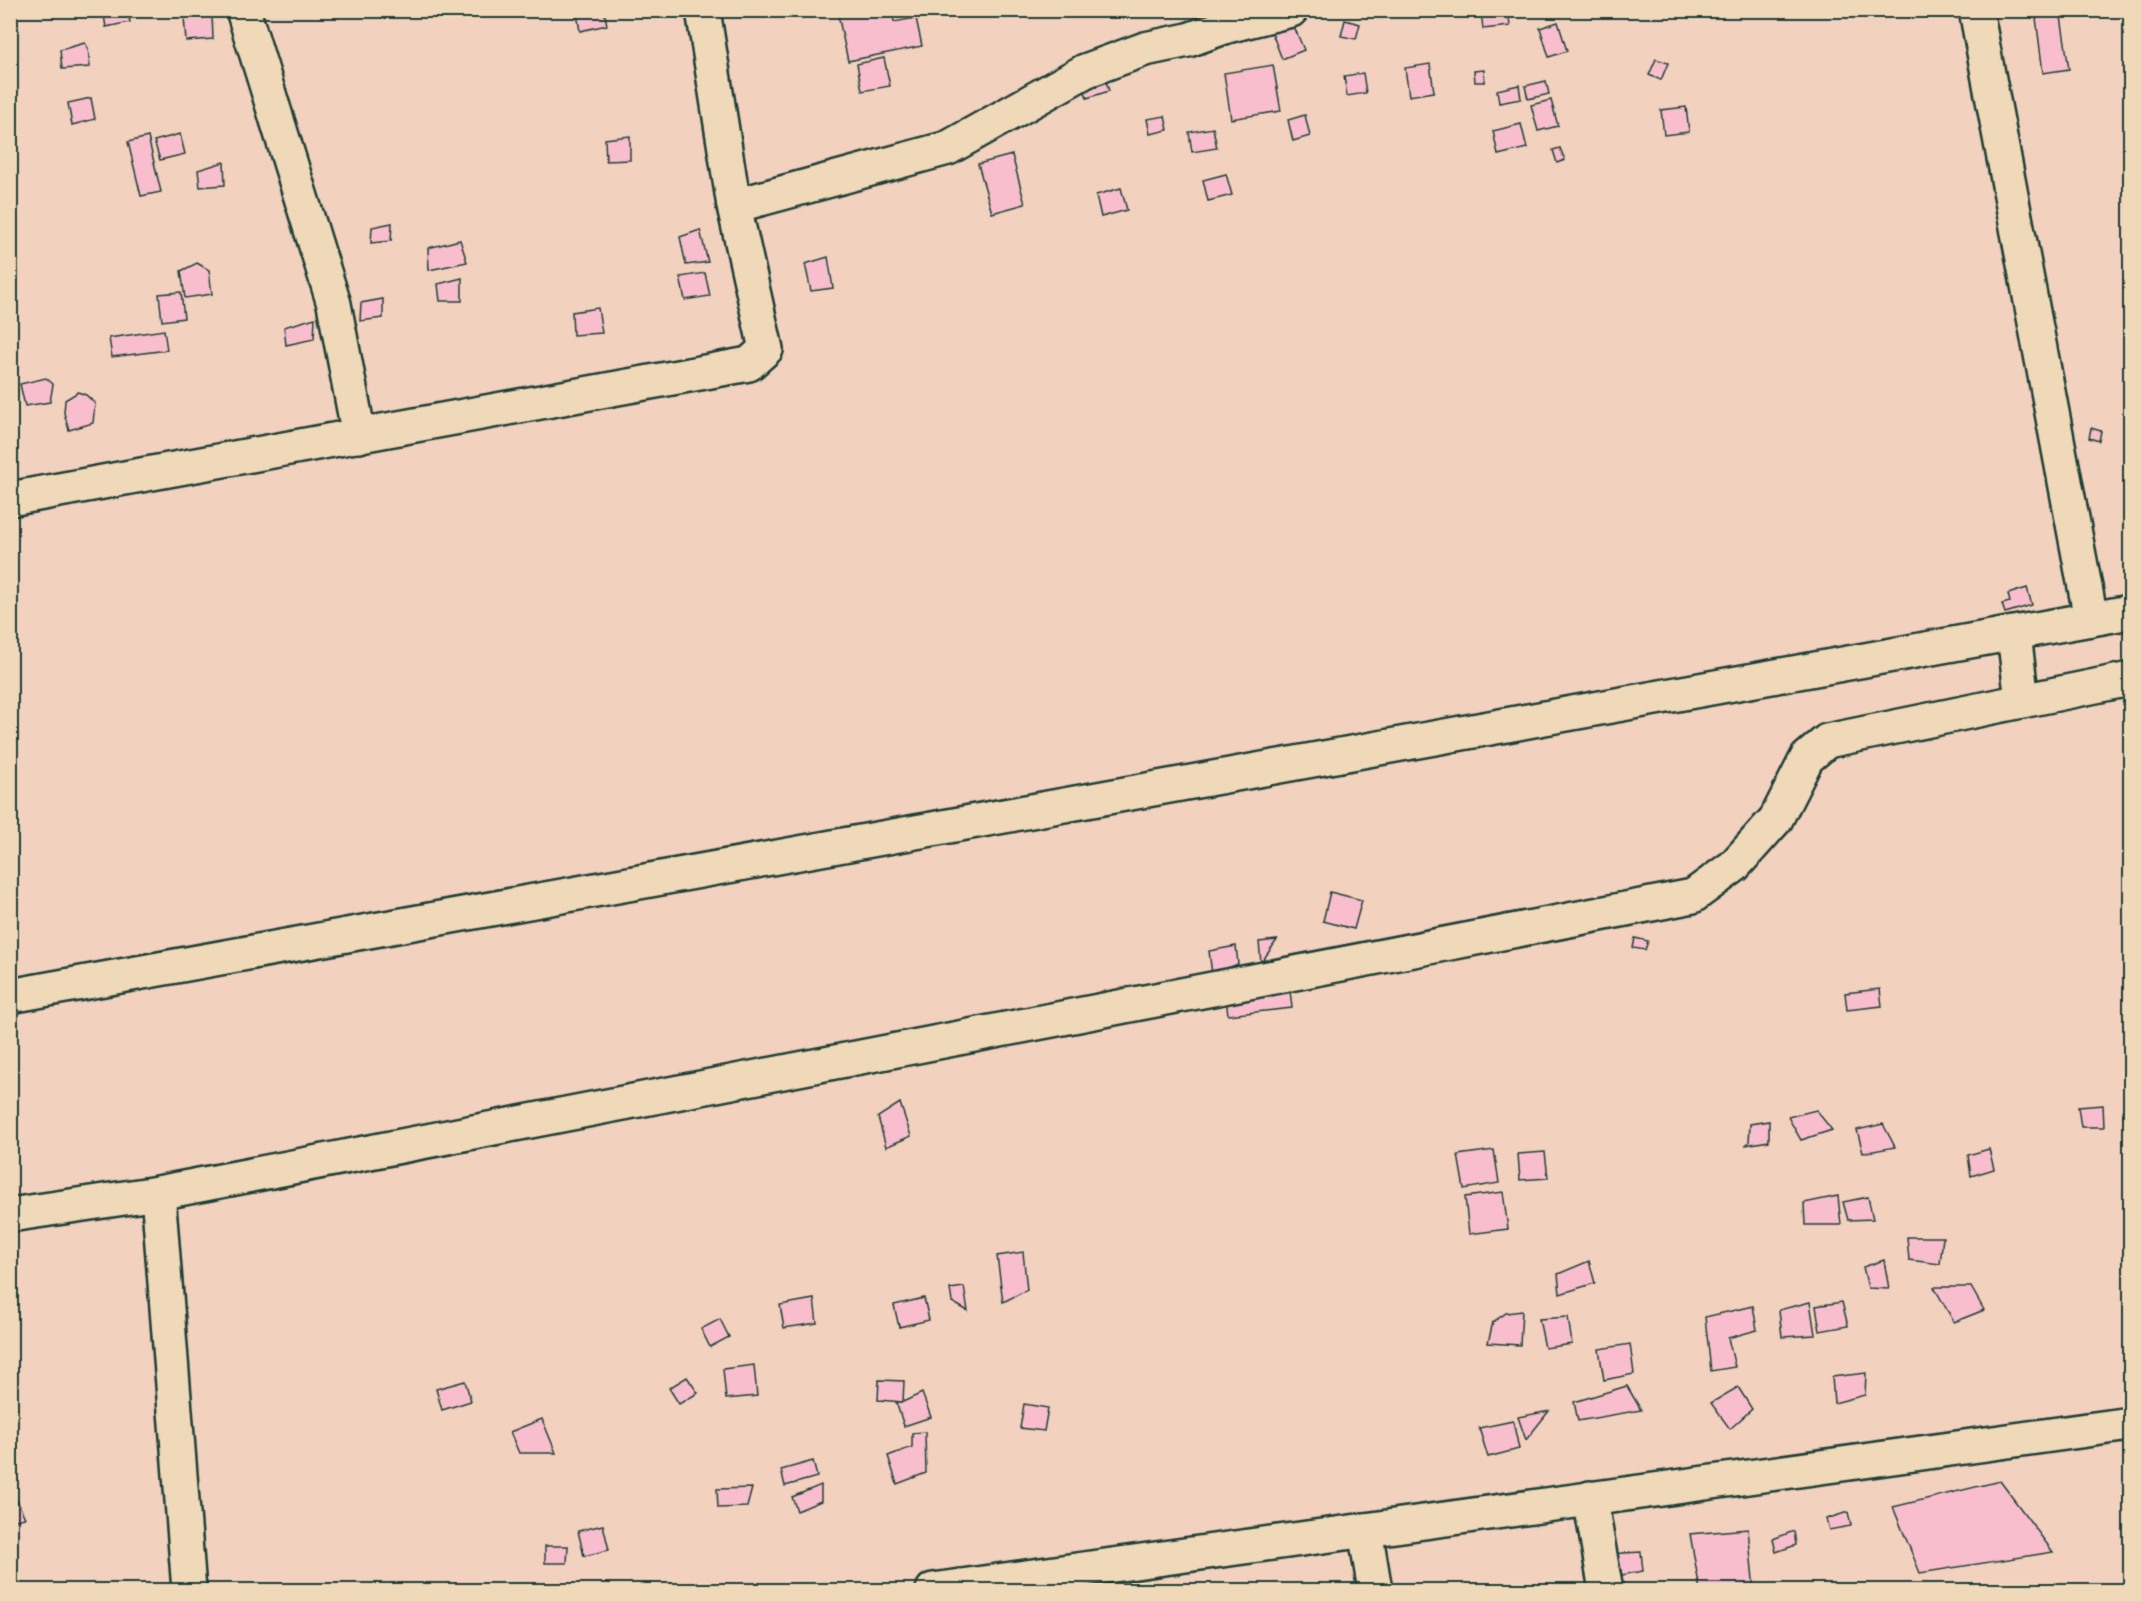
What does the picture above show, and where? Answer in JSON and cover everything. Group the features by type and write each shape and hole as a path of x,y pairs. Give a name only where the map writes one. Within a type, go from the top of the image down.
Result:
{"street":[{"path":"243,10 334,304 359,436"},
{"path":"10,499 749,364 766,349 734,206 703,10"},
{"path":"734,206 948,148 1085,71 1145,49 1188,40 1227,26 1291,10"},
{"path":"1977,10 2091,619"},
{"path":"10,996 2130,612"},
{"path":"2014,634 2022,701"},
{"path":"10,1215 158,1193 1693,896 1734,866 1776,819 1806,758 1827,741 2130,680"},
{"path":"158,1193 189,1590"},
{"path":"933,1590 1109,1578 1365,1530 2130,1424"},
{"path":"1590,1498 1606,1590"},
{"path":"1365,1530 1375,1590"}],"building":[{"path":"103,10 128,10 130,22 106,27"},
{"path":"591,10 604,10 607,25 580,31 577,14"},
{"path":"837,10 892,10 894,22 916,18 922,46 848,61"},
{"path":"1508,10 1510,26 1483,29 1481,11"},
{"path":"2035,10 2060,10 2069,69 2043,73"},
{"path":"212,15 213,39 186,41 184,17"},
{"path":"1345,20 1360,24 1356,39 1341,36"},
{"path":"1558,22 1567,51 1549,57 1540,28"},
{"path":"1293,24 1304,50 1282,59 1272,33"},
{"path":"85,43 88,48 90,67 62,69 60,50"},
{"path":"884,58 890,86 862,91 857,64"},
{"path":"1656,59 1668,63 1661,80 1649,75"},
{"path":"1430,64 1434,92 1409,96 1405,68"},
{"path":"1273,65 1281,111 1231,119 1224,73"},
{"path":"1484,70 1485,82 1475,82 1474,71"},
{"path":"1363,73 1366,93 1347,96 1344,76"},
{"path":"1104,74 1109,91 1087,98 1082,82"},
{"path":"1546,81 1549,94 1528,99 1525,86"},
{"path":"1519,85 1521,99 1499,103 1497,90"},
{"path":"91,98 95,119 72,125 68,103"},
{"path":"1551,100 1558,126 1538,131 1531,105"},
{"path":"1686,107 1689,132 1664,135 1661,110"},
{"path":"1305,115 1310,136 1293,141 1288,120"},
{"path":"1165,116 1168,130 1150,134 1147,119"},
{"path":"1521,124 1527,148 1498,155 1493,131"},
{"path":"1213,128 1217,148 1192,152 1189,132"},
{"path":"180,134 185,154 160,160 154,141"},
{"path":"630,136 630,160 606,161 605,139"},
{"path":"148,137 161,192 141,196 128,142"},
{"path":"1560,148 1565,160 1557,163 1553,150"},
{"path":"1012,155 1025,204 992,213 978,164"},
{"path":"224,162 225,185 200,187 198,170"},
{"path":"1226,174 1232,195 1208,201 1203,180"},
{"path":"1121,188 1127,210 1101,217 1096,195"},
{"path":"392,223 391,241 371,243 372,227"},
{"path":"700,230 708,262 686,265 680,237"},
{"path":"460,240 467,262 429,270 428,248"},
{"path":"828,257 833,288 811,291 805,264"},
{"path":"197,263 209,270 212,294 185,298 181,271"},
{"path":"705,273 710,296 685,300 680,277"},
{"path":"462,278 462,301 440,301 438,284"},
{"path":"181,292 184,318 162,321 159,294"},
{"path":"383,299 383,318 360,321 361,303"},
{"path":"598,308 602,333 573,335 572,312"},
{"path":"315,318 314,339 286,345 284,327"},
{"path":"164,330 167,350 112,357 109,338"},
{"path":"46,378 53,384 50,402 25,406 20,384"},
{"path":"78,392 86,395 95,403 93,423 69,430 64,413 65,400"},
{"path":"2091,428 2101,431 2099,441 2089,438"},
{"path":"2027,588 2032,605 2005,613 2002,604 2010,602 2008,594"},
{"path":"1330,892 1362,900 1354,929 1323,921"},
{"path":"1635,938 1648,941 1645,950 1633,948"},
{"path":"1277,940 1261,963 1259,942"},
{"path":"1236,946 1238,964 1212,974 1209,951"},
{"path":"1289,981 1292,1008 1228,1015 1225,988"},
{"path":"1880,989 1882,1006 1847,1010 1845,993"},
{"path":"900,1103 911,1136 886,1147 878,1117"},
{"path":"2103,1105 2104,1127 2081,1127 2078,1107"},
{"path":"1816,1110 1832,1130 1801,1140 1788,1117"},
{"path":"1769,1121 1769,1141 1745,1145 1749,1142 1750,1124"},
{"path":"1883,1124 1895,1147 1863,1153 1857,1130"},
{"path":"1989,1149 1994,1169 1971,1176 1968,1155"},
{"path":"1494,1150 1499,1183 1464,1189 1458,1155"},
{"path":"1545,1152 1548,1178 1520,1180 1518,1154"},
{"path":"1503,1192 1508,1229 1469,1234 1465,1197"},
{"path":"1838,1196 1841,1225 1805,1225 1804,1203"},
{"path":"1868,1197 1873,1219 1848,1220 1843,1202"},
{"path":"1907,1237 1943,1237 1940,1264 1909,1260"},
{"path":"1023,1252 1027,1290 1003,1302 997,1256"},
{"path":"1884,1260 1889,1289 1868,1288 1863,1267"},
{"path":"1589,1261 1595,1283 1560,1294 1558,1274"},
{"path":"964,1287 968,1311 952,1302 950,1289"},
{"path":"1934,1287 1971,1287 1984,1310 1954,1322"},
{"path":"924,1298 929,1320 899,1327 894,1305"},
{"path":"814,1299 817,1323 784,1328 780,1305"},
{"path":"1810,1302 1815,1335 1782,1337 1779,1310"},
{"path":"1842,1302 1848,1326 1820,1331 1816,1306"},
{"path":"1753,1306 1757,1330 1728,1338 1735,1367 1711,1371 1705,1317"},
{"path":"1522,1311 1520,1345 1488,1343 1493,1322 1506,1313"},
{"path":"1568,1317 1572,1344 1545,1348 1539,1319"},
{"path":"720,1319 729,1337 710,1347 701,1329"},
{"path":"1630,1344 1634,1374 1604,1380 1599,1349"},
{"path":"754,1365 757,1396 726,1399 723,1369"},
{"path":"1866,1373 1865,1395 1834,1403 1832,1377"},
{"path":"687,1377 698,1393 679,1404 669,1388"},
{"path":"879,1380 904,1381 903,1402 878,1400"},
{"path":"465,1381 471,1401 442,1410 436,1389"},
{"path":"1627,1386 1641,1410 1578,1421 1574,1402"},
{"path":"1738,1387 1752,1409 1730,1429 1711,1403"},
{"path":"922,1393 931,1417 904,1426 896,1402 903,1402"},
{"path":"1024,1404 1048,1408 1044,1431 1020,1428"},
{"path":"1549,1411 1526,1440 1518,1417"},
{"path":"542,1419 556,1453 519,1453 510,1432"},
{"path":"1513,1421 1519,1449 1488,1457 1479,1428"},
{"path":"925,1432 926,1473 897,1484 888,1456 912,1447 912,1433"},
{"path":"813,1461 817,1477 785,1486 781,1470"},
{"path":"2000,1481 2053,1552 1920,1573 1893,1507"},
{"path":"821,1485 821,1501 797,1511 792,1497"},
{"path":"752,1488 747,1507 718,1508 717,1489"},
{"path":"16,1498 25,1518 10,1521 10,1499"},
{"path":"1848,1512 1851,1526 1829,1530 1826,1519"},
{"path":"603,1525 609,1550 584,1556 578,1531"},
{"path":"1748,1529 1754,1590 1700,1590 1690,1534"},
{"path":"1794,1531 1796,1545 1776,1552 1773,1539"},
{"path":"545,1546 568,1546 567,1563 545,1563"},
{"path":"1641,1552 1643,1571 1617,1576 1607,1554"}]}
